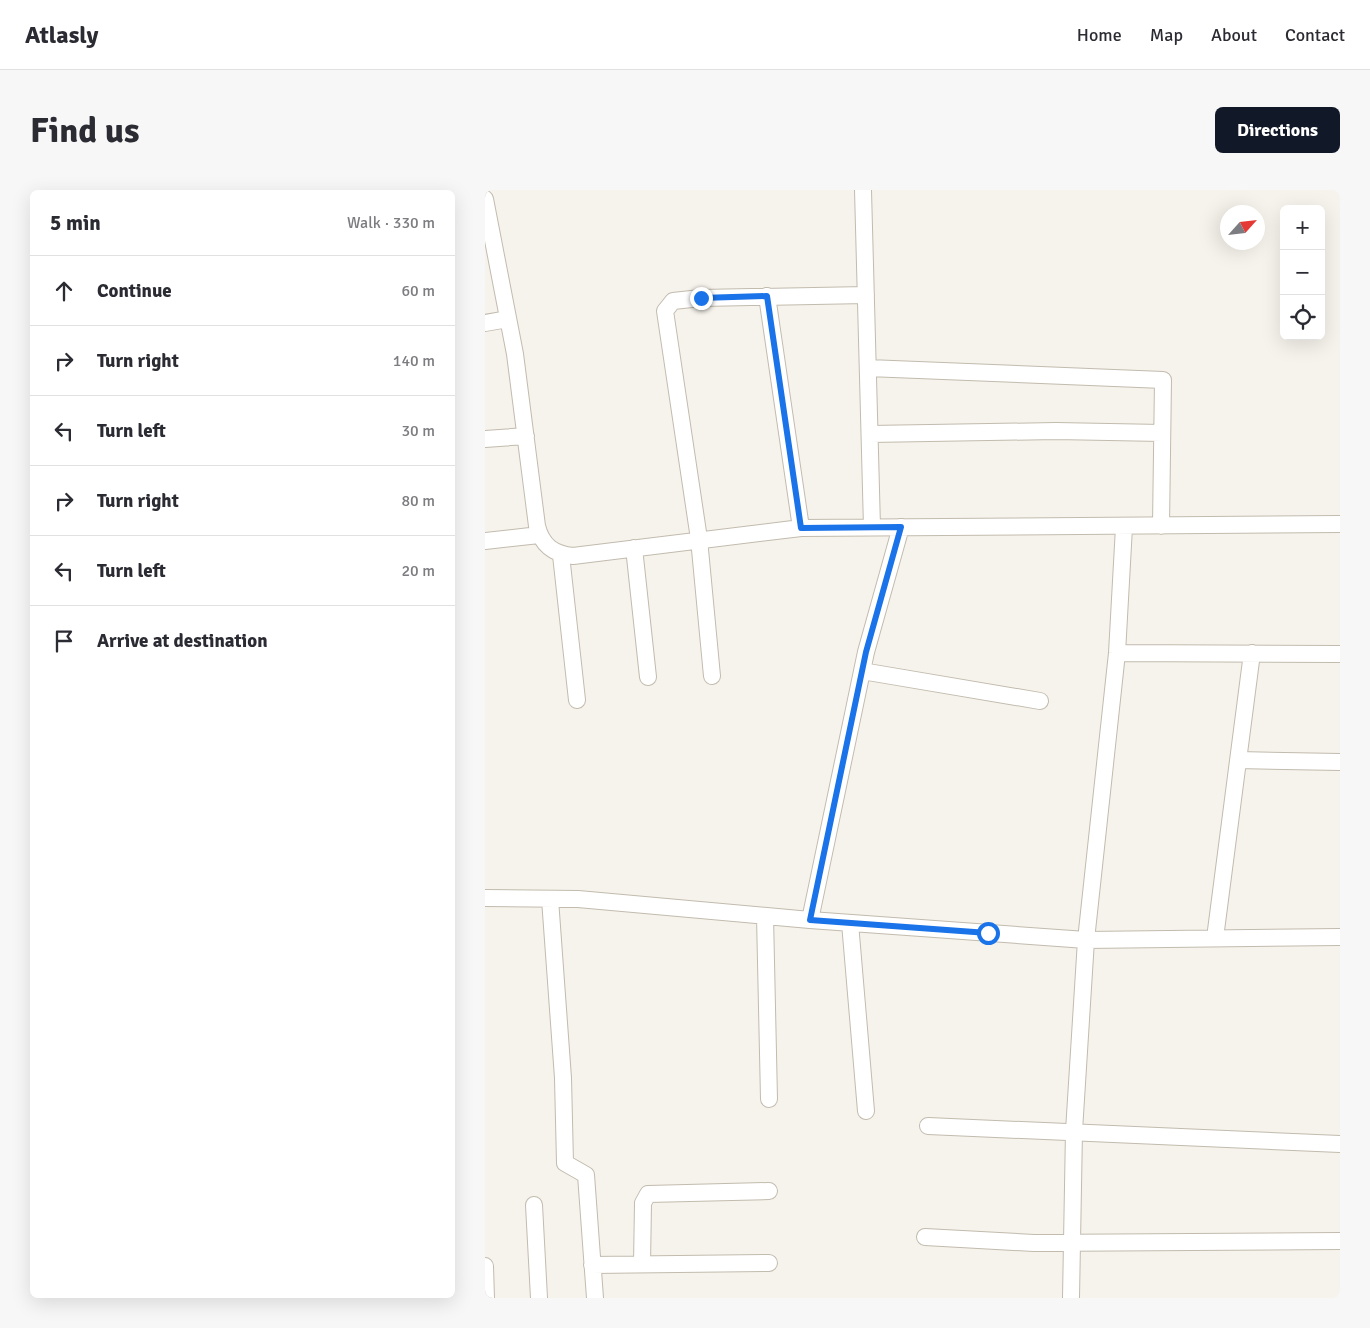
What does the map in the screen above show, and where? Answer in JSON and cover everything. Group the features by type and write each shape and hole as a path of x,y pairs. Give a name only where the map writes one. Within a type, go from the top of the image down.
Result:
{"street":[{"path":"863,190 872,527"},
{"path":"485,199 508,319 539,535 545,546 561,555 573,556 699,539 801,528 1340,524"},
{"path":"712,676 699,539 665,311 669,304 678,300 767,296 866,295"},
{"path":"767,296 801,528"},
{"path":"485,323 508,319"},
{"path":"868,368 1163,380 1161,526"},
{"path":"870,434 1056,431 1162,433"},
{"path":"485,439 526,436"},
{"path":"810,920 862,671 901,527"},
{"path":"1071,1298 1070,1243 1074,1131 1087,940 1117,653 1123,527"},
{"path":"485,541 539,535"},
{"path":"634,548 648,677"},
{"path":"561,555 577,700"},
{"path":"1117,653 1340,654"},
{"path":"1215,938 1251,653"},
{"path":"862,671 1040,701"},
{"path":"1238,760 1340,762"},
{"path":"485,898 550,899 1087,940 1340,937"},
{"path":"550,899 563,1078 565,1163 586,1175 595,1298"},
{"path":"765,916 769,1099"},
{"path":"850,923 866,1110"},
{"path":"928,1126 1340,1144"},
{"path":"642,1264 643,1203 648,1194 769,1191"},
{"path":"533,1205 539,1298"},
{"path":"925,1237 1070,1243 1340,1241"},
{"path":"592,1265 769,1262"},
{"path":"485,1266 486,1298"}],"route":[{"path":"701,298 767,296 787,418 801,528 901,527 866,652 810,920 988,933"}]}
